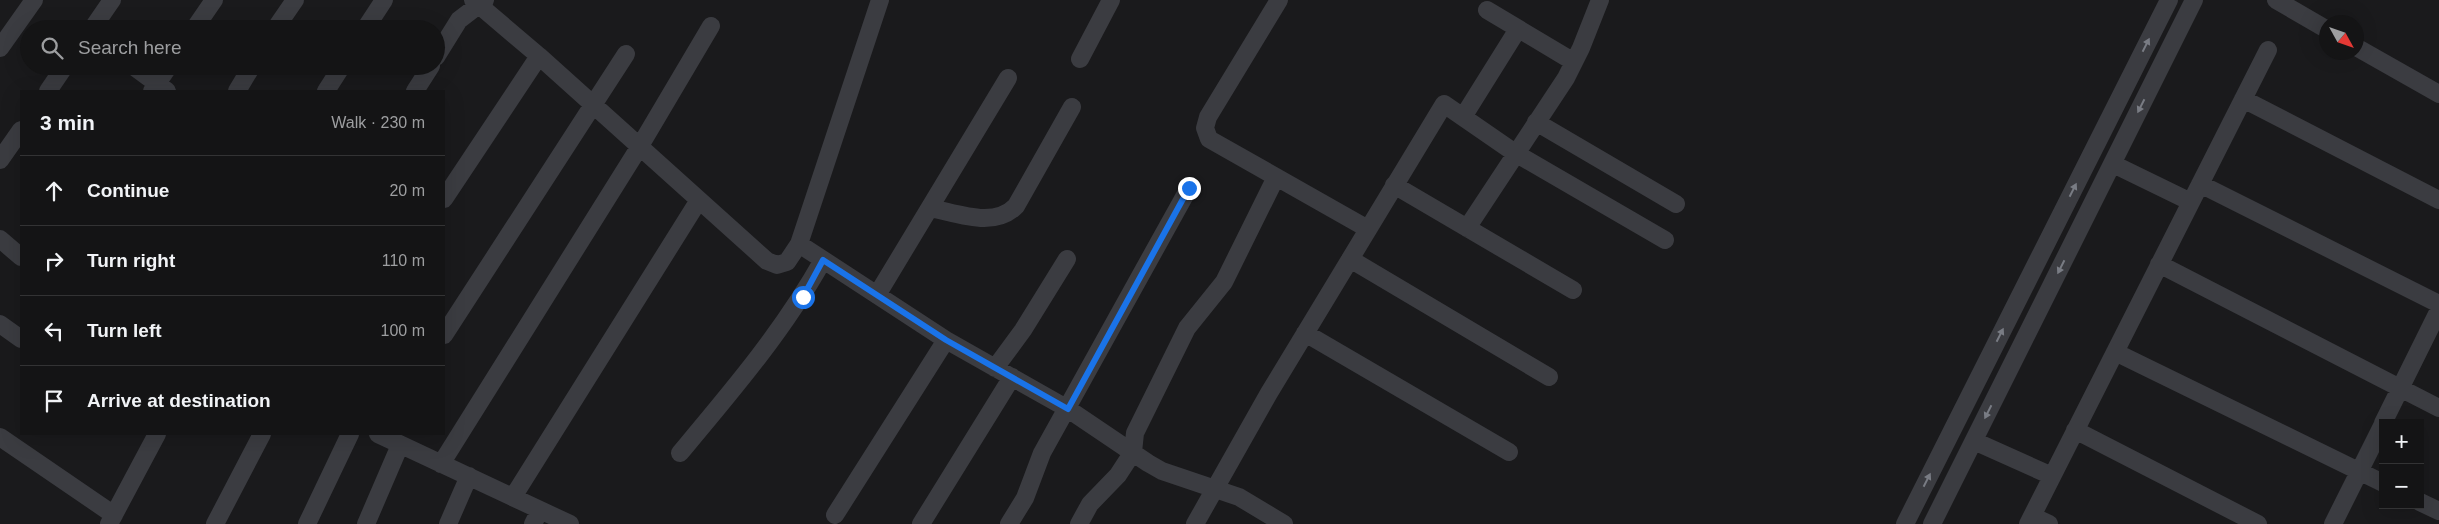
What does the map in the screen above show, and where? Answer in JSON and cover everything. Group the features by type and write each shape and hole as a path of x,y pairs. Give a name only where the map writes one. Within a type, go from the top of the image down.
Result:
{"street":[{"path":"2,42 34,0"},
{"path":"98,20 112,0"},
{"path":"200,20 214,0"},
{"path":"281,20 295,0"},
{"path":"371,20 384,0"},
{"path":"445,43 459,20 479,2 767,261 777,265 787,262 799,244 880,0"},
{"path":"1080,59 1110,0"},
{"path":"1279,0 1208,117 1205,128 1209,139 1368,229"},
{"path":"1467,228 1574,62 1600,0"},
{"path":"1905,524 2169,0"},
{"path":"1932,524 2194,0"},
{"path":"2276,0 2319,26"},
{"path":"1487,10 1574,62"},
{"path":"441,464 640,146 711,26"},
{"path":"1463,117 1518,29"},
{"path":"2049,524 2030,520 2268,50"},
{"path":"2364,52 2439,94"},
{"path":"445,334 626,54"},
{"path":"445,197 539,56"},
{"path":"49,90 59,75"},
{"path":"143,75 159,89 165,75"},
{"path":"238,90 247,75"},
{"path":"327,90 336,75"},
{"path":"416,90 425,75"},
{"path":"877,295 1008,78"},
{"path":"2243,99 2439,200"},
{"path":"1195,524 1305,333 1444,104 1516,153 1665,240"},
{"path":"930,208 987,219 999,218 1010,213 1016,206 1072,107"},
{"path":"1536,122 1676,204"},
{"path":"0,160 20,131"},
{"path":"2113,164 2191,202"},
{"path":"1079,524 1090,504 1118,475 1133,452 1135,433 1187,328 1224,282 1276,177"},
{"path":"2200,184 2439,304"},
{"path":"1394,185 1573,290"},
{"path":"1009,524 1025,498 1042,453 1189,188"},
{"path":"513,498 700,200"},
{"path":"2054,228 2075,238"},
{"path":"0,239 20,257"},
{"path":"799,244 946,340 1068,409 1162,470 1238,497 1284,524"},
{"path":"995,368 1023,330 1067,259"},
{"path":"1350,259 1549,377"},
{"path":"680,453 773,340 803,297 823,260"},
{"path":"2159,264 2439,408"},
{"path":"2385,419 2439,310"},
{"path":"0,324 20,338"},
{"path":"1305,333 1509,452"},
{"path":"835,516 946,340"},
{"path":"2115,352 2379,482"},
{"path":"921,524 1012,377"},
{"path":"2075,430 2258,524"},
{"path":"2333,524 2379,431"},
{"path":"0,437 112,520 156,435"},
{"path":"215,524 261,435"},
{"path":"307,524 350,435"},
{"path":"381,435 513,498 536,517 570,524"},
{"path":"1974,441 2052,476"},
{"path":"366,524 400,445"},
{"path":"1941,452 1963,461"},
{"path":"448,524 468,476"},
{"path":"2424,504 2439,511"}],"route":[{"path":"803,297 823,260 946,340 1068,409 1189,188"}]}
